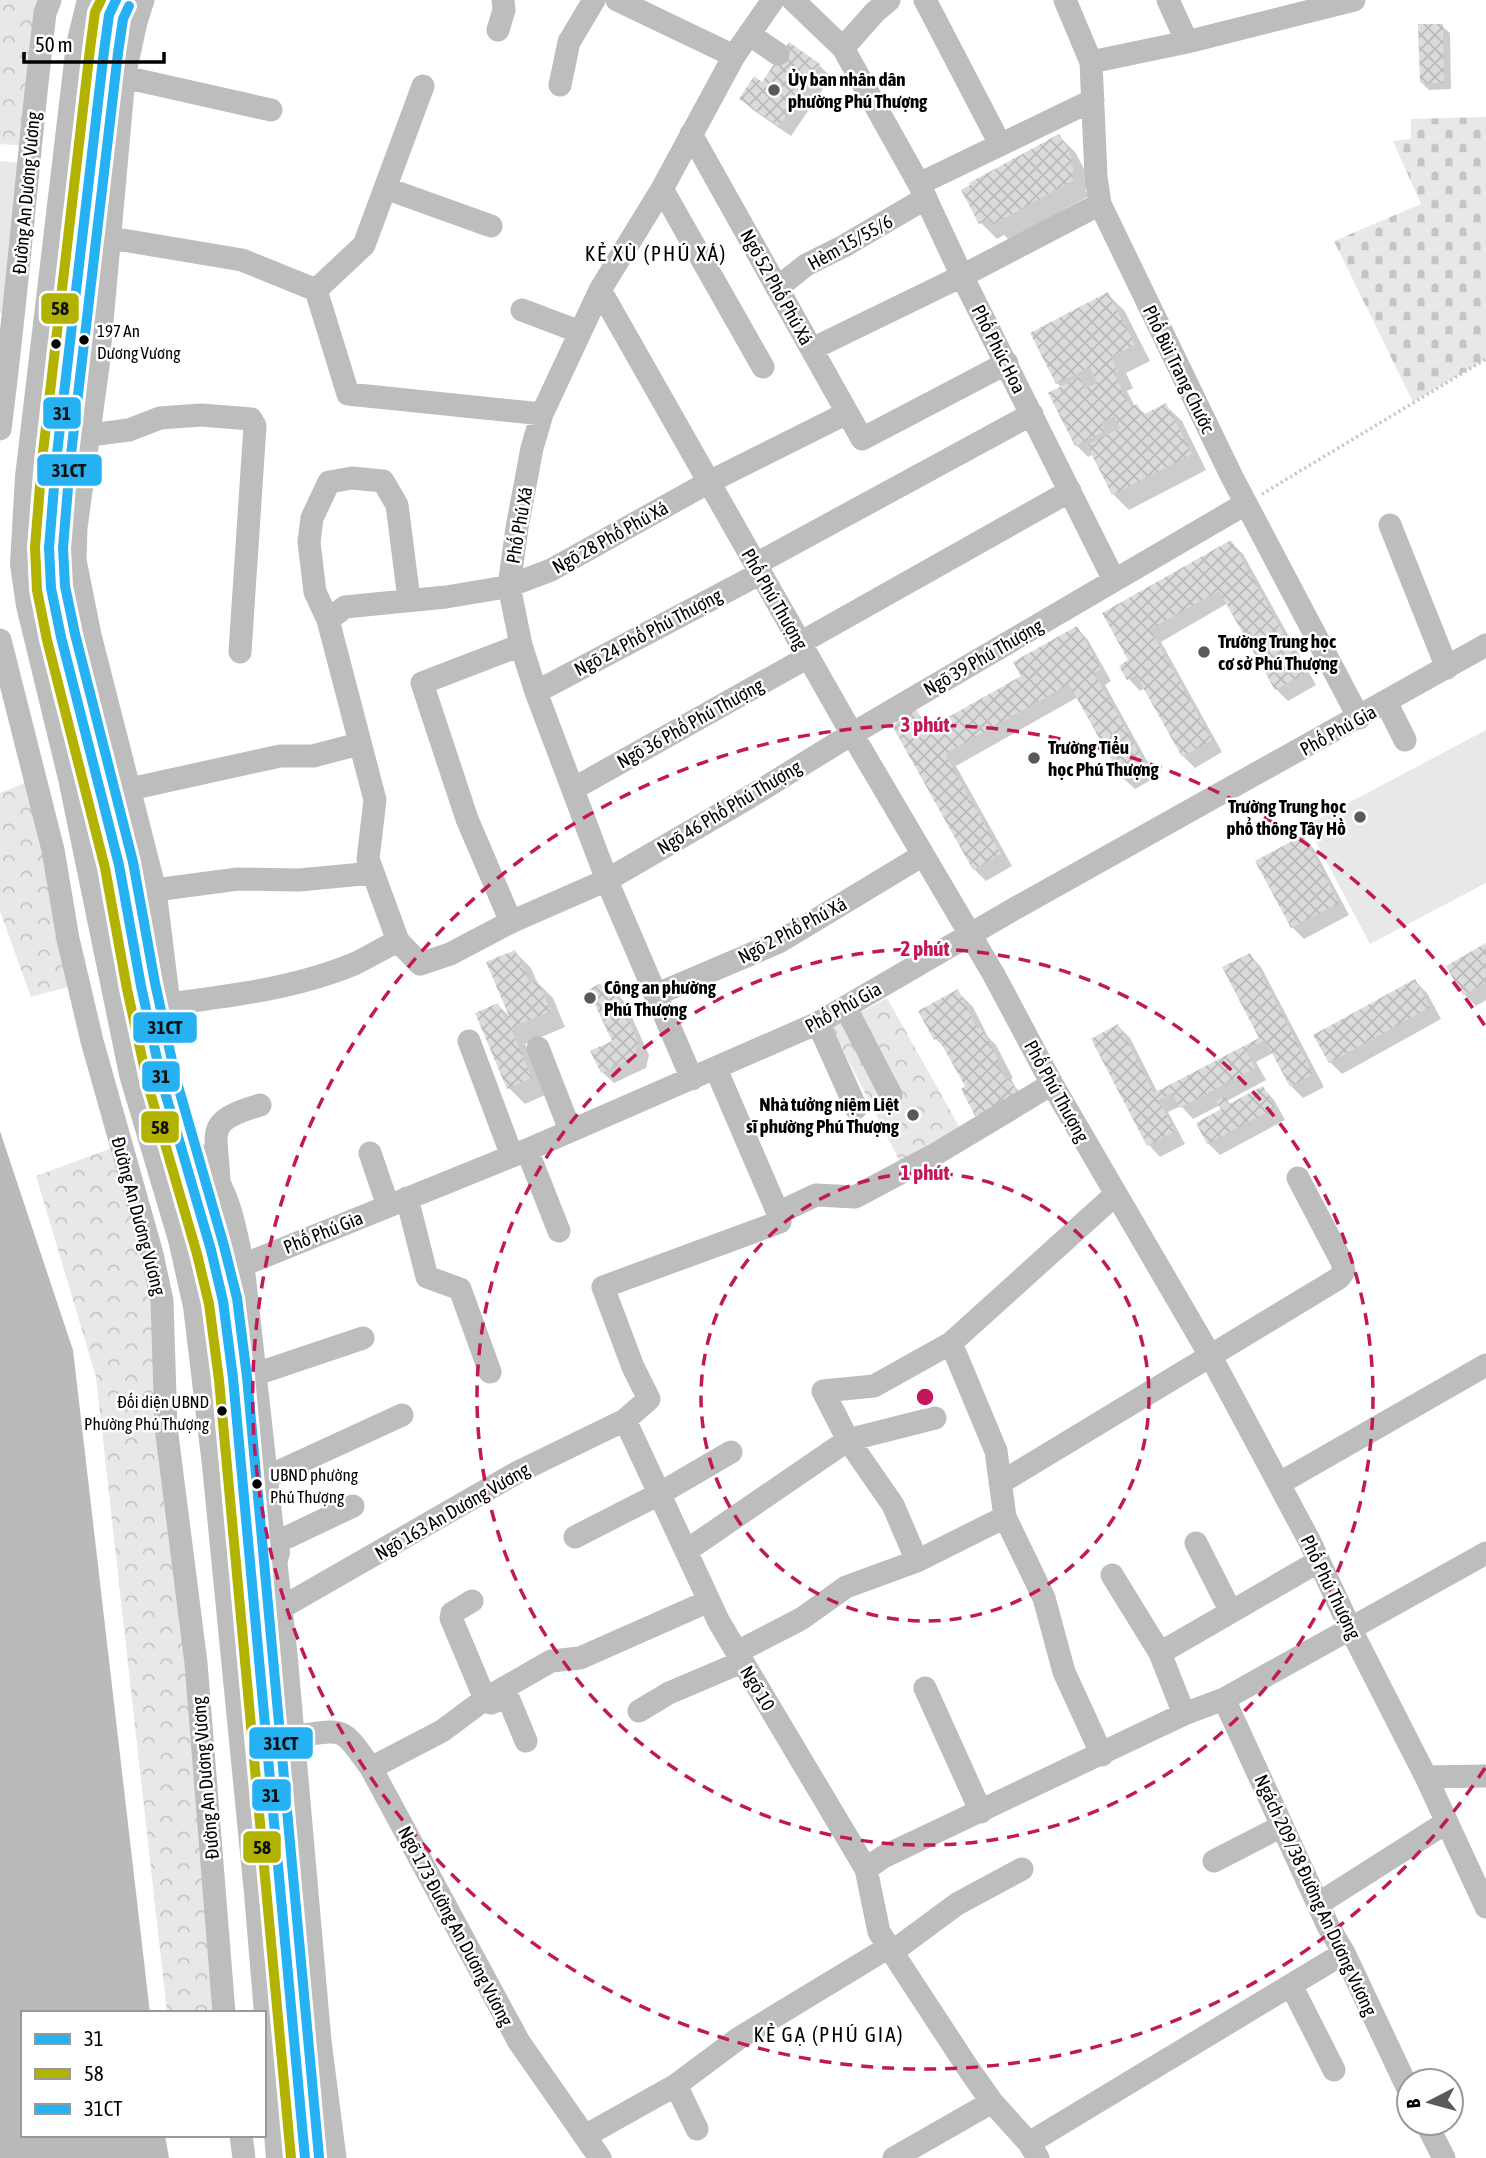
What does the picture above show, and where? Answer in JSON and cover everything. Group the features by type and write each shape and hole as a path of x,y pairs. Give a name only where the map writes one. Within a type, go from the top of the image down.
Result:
{"main road":[{"name":"Đường An Dương Vương","path":"92,0 81,45 30,477 25,564 31,605 73,778 134,1074 183,1240 198,1306 271,1892 296,2044 306,2158"},
{"name":"Đường An Dương Vương","path":"116,0 109,15 103,51 56,462 49,548 51,588 119,865 162,1082 211,1250 223,1301 233,1378 265,1719 281,2158"},
{"path":"265,1719 275,1677 271,1568 275,1548"},
{"path":"296,2044 313,2088 320,2119 324,2158"}],"street":[{"name":"Đường An Dương Vương","path":"0,429 4,362 31,125 45,13 50,0"},
{"name":"Đường An Dương Vương","path":"143,0 124,77 111,239 90,435 76,528 75,560 90,635 155,890 169,1004 168,1041 162,1082"},
{"path":"498,30 504,10 503,0"},
{"path":"560,85 569,42 594,0"},
{"path":"617,0 734,56"},
{"name":"Phố Phú Xá","path":"692,1079 607,880 536,692 521,645 509,586 527,475 542,414 600,290 662,189 734,56 774,0"},
{"name":"Phố Phúc Hoa","path":"793,0 844,48 922,191 961,276 1114,580"},
{"path":"844,48 889,0"},
{"path":"925,0 1000,144"},
{"name":"Phố Bùi Trang Chước","path":"1065,0 1091,62 1096,177 1100,204 1245,504 1359,718"},
{"path":"1168,0 1187,42"},
{"path":"1091,62 1187,42 1354,0"},
{"path":"749,34 778,54"},
{"path":"124,77 271,110"},
{"path":"316,290 363,245 423,86"},
{"name":"Hẻm 15/55/6","path":"777,288 806,265 844,246 922,191 1000,144 1093,100"},
{"name":"Ngõ 52 Phố Phú Xá","path":"691,134 862,439 1007,363"},
{"path":"385,188 491,226"},
{"path":"662,189 763,367"},
{"path":"811,349 1100,204"},
{"path":"111,239 242,260 316,290"},
{"path":"316,290 348,394 542,414"},
{"name":"Phố Phú Thượng","path":"600,290 1052,1084 1211,1357 1280,1483 1426,1777 1486,1907"},
{"path":"522,310 580,332"},
{"name":"Ngõ 28 Phố Phú Xá","path":"328,620 345,607 446,597 509,586 551,570 709,482 847,413"},
{"name":"Ngõ 24 Phố Phú Thượng","path":"536,692 1032,414"},
{"path":"90,435 129,430 160,418 201,415 251,419 255,426 240,652"},
{"path":"169,1004 293,983 354,964 398,941 368,859 374,800 328,620 315,592 309,542 312,518 329,482 352,478 383,481 397,505 409,599"},
{"name":"Ngõ 36 Phố Phú Thượng","path":"573,789 1070,491"},
{"path":"1114,580 1245,504"},
{"path":"1390,525 1447,668"},
{"name":"Ngõ 39 Phú Thượng","path":"852,734 1114,580"},
{"name":"Đường An Dương Vương","path":"0,640 52,850 68,939 92,1041 152,1254 162,1301 166,1427 196,1663 224,2011"},
{"path":"511,922 467,819 422,682 521,645"},
{"name":"Phố Phú Gia","path":"243,1265 520,1153 818,1023 969,935 1083,860 1359,718 1486,645"},
{"path":"1386,702 1405,740"},
{"name":"Ngõ 46 Phố Phú Thượng","path":"398,941 420,964 450,954 511,922 607,880 852,734"},
{"path":"130,789 281,756 313,756 359,744"},
{"name":"Ngõ 2 Phố Phú Xá","path":"655,995 779,942 923,855"},
{"path":"155,890 238,879 299,880 373,873"},
{"path":"847,1006 891,1095"},
{"path":"818,1023 856,1108"},
{"path":"469,1041 559,1231"},
{"path":"538,1048 570,1130"},
{"path":"625,1420 649,1399 633,1367 603,1287 780,1222 716,1069"},
{"path":"778,1213 816,1195 855,1196 934,1155 1052,1084"},
{"path":"219,1181 216,1134 218,1125 225,1118 260,1105"},
{"path":"176,1135 199,1153 219,1181 232,1214 243,1265 295,1736 320,2041 335,2158"},
{"path":"370,1153 398,1202 427,1277 460,1289 490,1372"},
{"path":"1000,1483 1339,1278 1344,1271 1342,1262 1298,1178"},
{"path":"917,1561 892,1505 848,1440 822,1391 874,1386 951,1343 1116,1194"},
{"path":"256,1374 363,1338"},
{"path":"951,1343 996,1451 1005,1517 1044,1598 1064,1672 1102,1755"},
{"path":"1280,1483 1486,1364"},
{"path":"267,1477 402,1415"},
{"path":"686,1551 848,1440 935,1418"},
{"name":"Ngõ 10","path":"625,1420 709,1601 739,1657 866,1869 879,1932 992,2102 1034,2150"},
{"name":"Ngõ 163 An Dương Vương","path":"281,1608 518,1472 625,1420"},
{"path":"575,1537 659,1494 731,1452"},
{"path":"275,1548 353,1506"},
{"path":"639,1711 739,1657 801,1619 846,1587 917,1561 1005,1517"},
{"path":"1196,1543 1231,1612"},
{"path":"866,1869 883,1857 1184,1714 1224,1699 1486,1553"},
{"path":"1160,1653 1318,1561"},
{"path":"1112,1575 1160,1653 1184,1714"},
{"path":"472,1601 452,1613 451,1618 487,1698 491,1703 501,1699 509,1700 526,1741"},
{"path":"371,1768 442,1731 487,1698 551,1661 580,1658 709,1601"},
{"path":"925,1688 981,1812"},
{"name":"Ngách 209/38 Đường An Dương Vương","path":"1224,1699 1318,1904 1398,2067"},
{"name":"Ngõ 173 Đường An Dương Vương","path":"295,1736 341,1732 348,1736 371,1768 520,2044 600,2158"},
{"path":"1426,1777 1486,1776"},
{"path":"1318,1904 1447,1822"},
{"path":"1214,1861 1282,1826"},
{"path":"584,2137 676,2085 739,2038 891,1950 957,1904 1022,1868"},
{"path":"1034,2150 1343,1953"},
{"path":"1291,1985 1334,2070"},
{"path":"676,2085 696,2129"},
{"path":"894,2158 992,2102"},
{"path":"242,2137 244,2158"},
{"path":"1433,2137 1444,2158"}],"path":[{"path":"1245,504 1486,359"}],"green space":[{"path":"0,0 50,0 30,146 0,144"},
{"path":"1486,117 1486,359 1413,402 1334,241 1421,204 1393,141 1411,139 1411,119"},
{"path":"0,161 23,163 10,314 0,313"},
{"path":"1486,730 1486,883 1370,944 1307,825"},
{"path":"35,779 79,984 31,997 0,911 0,793"},
{"path":"887,998 961,1130 900,1162 832,1028"},
{"path":"120,1145 162,1301 224,2011 167,2011 96,1377 36,1176"}],"shaded area":[{"path":"0,1131 73,1350 150,2011 21,2011 21,2137 165,2137 169,2158 0,2158"}],"building":[{"path":"1418,24 1443,24 1444,83 1420,83"},
{"name":"Ủy ban nhân dân phường Phú Thượng","path":"789,42 820,64 779,126 739,99 754,76 762,82"},
{"path":"1059,134 1073,160 1070,162 1075,171 1071,173 1074,180 992,225 989,219 979,224 961,190 970,185 969,183"},
{"path":"1108,292 1135,345 1111,357 1118,372 1114,374 1131,407 1137,404 1143,415 1166,403 1192,454 1112,495 1087,445 1120,428 1114,416 1101,423 1105,431 1075,446 1048,393 1079,377 1085,389 1097,383 1090,367 1056,384 1030,333"},
{"path":"1231,540 1306,673 1275,690 1219,591 1150,629 1212,740 1182,757 1136,675 1127,680 1119,666 1128,660 1102,613"},
{"path":"1077,626 1101,669 1094,673 1146,765 1122,779 1069,684 945,754 1001,854 973,870 894,729 897,717 915,707 927,729 1021,676 1013,662"},
{"path":"1303,835 1339,903 1291,928 1255,861"},
{"path":"1486,943 1486,982 1463,996 1446,966"},
{"path":"515,950 530,983 537,980 551,1011 511,1028 532,1078 507,1089 475,1013 498,1003 505,1018 509,1016 486,962"},
{"path":"1250,953 1313,1074 1290,1087 1265,1040 1246,1050 1255,1068 1180,1108 1172,1093 1158,1100 1175,1131 1147,1146 1091,1039 1118,1024 1154,1093 1259,1038 1222,967"},
{"path":"1415,979 1430,1007 1329,1063 1313,1035"},
{"path":"599,984 614,988 638,1042 634,1057 601,1073 590,1051 612,1041 588,990"},
{"path":"958,989 977,1029 980,1027 999,1061 996,1063 1017,1093 975,1116 961,1089 965,1086 938,1038 934,1040 918,1011"},
{"path":"1263,1086 1275,1108 1207,1144 1196,1123 1221,1109 1216,1101 1225,1096 1229,1104"}],"transit line":[{"name":"58","path":"101,0 95,12 90,49 42,461 35,547 37,590 47,640 105,868 148,1085 209,1304 219,1380 291,2158"},
{"name":"31","path":"116,0 109,15 104,51 56,462 49,548 51,588 119,865 162,1082 211,1250 223,1301 233,1378 305,2158"},
{"name":"31CT","path":"129,6 123,19 118,53 70,463 63,548 65,586 133,862 176,1079 237,1298 247,1377 319,2157"}],"place":[{"name":"Ủy ban nhân dân phường Phú Thượng","path":"774,90"},
{"name":"197 An Dương Vương","path":"84,340"},
{"name":"Trường Trung học cơ sở Phú Thượng","path":"1204,652"},
{"name":"Trường Tiểu học Phú Thượng","path":"1034,758"},
{"name":"Trường Trung học phổ thông Tây Hồ","path":"1360,817"},
{"name":"Công an phường Phú Thượng","path":"590,998"},
{"name":"Nhà tưởng niệm Liệt sĩ phường Phú Thượng","path":"913,1115"},
{"name":"Đối diện UBND Phường Phú Thượng","path":"222,1411"},
{"name":"UBND phường Phú Thượng","path":"257,1484"}],"district":[{"name":"KẺ XÙ (PHÚ XÁ)","path":"656,254"},
{"name":"KẺ GẠ (PHÚ GIA)","path":"829,2035"}]}
